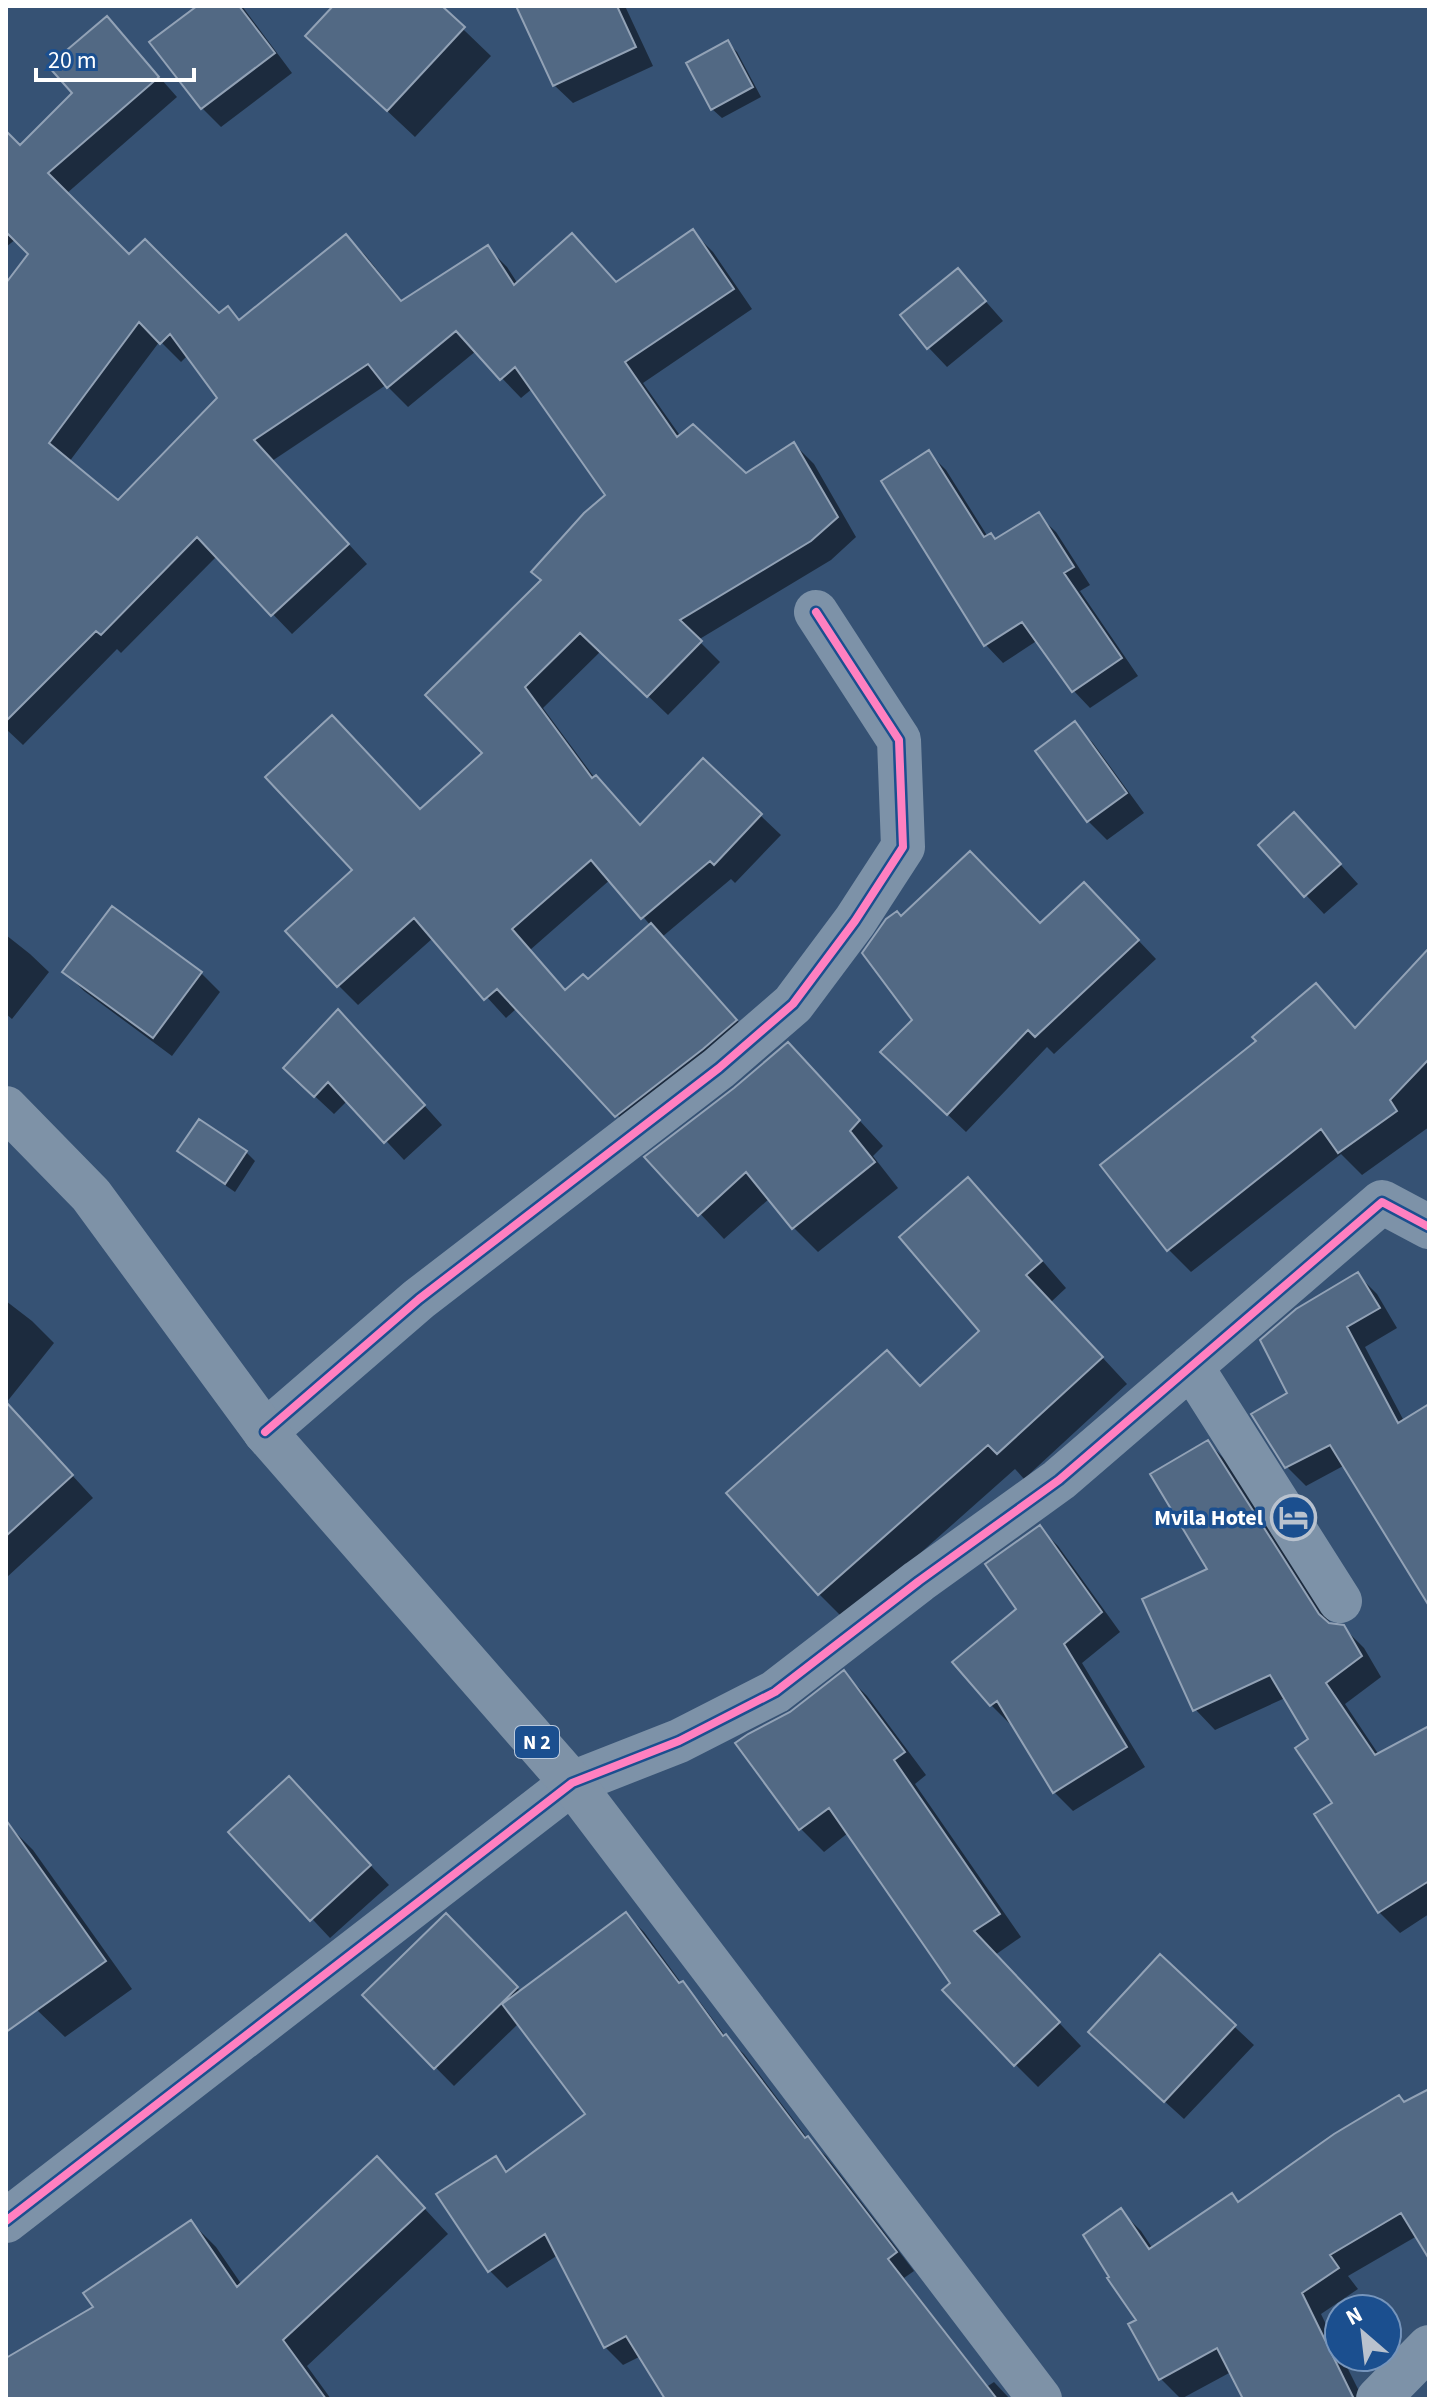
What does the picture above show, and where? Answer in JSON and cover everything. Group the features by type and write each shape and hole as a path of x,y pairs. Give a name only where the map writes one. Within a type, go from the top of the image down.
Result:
{"highway":[{"name":"N 2","path":"6,1108 91,1195 265,1432 572,1783 1040,2399"}],"street":[{"path":"265,1432 419,1299 741,1050 793,1004 855,921 903,847 899,740 816,612"},
{"path":"6,2221 572,1783 679,1741 775,1692 919,1581 1059,1480 1382,1202 1429,1227"},
{"path":"1191,1366 1340,1601"},
{"path":"1378,2399 1429,2347"}],"building":[{"path":"197,6 239,6 275,53 201,109 149,42"},
{"path":"333,6 442,6 465,27 387,111 305,36"},
{"path":"516,6 617,6 636,47 553,86"},
{"path":"107,16 159,77 48,173 129,254 145,239 219,313 228,306 239,320 346,234 401,301 488,245 514,285 572,233 616,282 693,229 734,289 625,362 677,437 693,424 746,473 794,442 838,517 811,541 680,620 702,641 647,697 580,633 525,687 592,778 596,775 640,825 703,758 762,814 714,865 710,861 641,919 591,860 512,929 565,990 583,974 588,979 651,923 737,1020 615,1117 497,989 484,1000 414,918 337,987 285,931 352,870 265,777 332,715 420,809 482,753 425,695 541,580 531,572 584,513 605,495 515,367 500,380 456,331 387,388 368,364 254,440 349,544 271,616 197,537 101,635 96,631 6,721 6,283 28,254 6,232 6,131 20,145 72,93 48,66","holes":["139,322 160,344 170,334 217,398 118,500 49,443"]},
{"path":"728,40 753,87 711,110 686,63"},
{"path":"958,268 986,301 927,349 900,315"},
{"path":"929,450 984,537 991,533 995,539 1039,512 1074,567 1064,573 1122,658 1072,692 1022,622 984,646 881,481"},
{"path":"1075,721 1127,793 1087,822 1035,751"},
{"path":"1294,812 1341,864 1304,897 1258,845"},
{"path":"970,851 1040,923 1084,882 1139,940 1035,1037 1028,1030 947,1115 880,1052 912,1020 862,953 886,919 897,911 901,916"},
{"path":"112,906 202,972 153,1038 62,972"},
{"path":"1429,948 1429,1059 1390,1100 1397,1111 1338,1153 1321,1129 1167,1251 1100,1165 1256,1041 1252,1037 1316,983 1355,1028"},
{"path":"338,1009 425,1105 384,1143 328,1082 314,1097 283,1068"},
{"path":"788,1042 860,1120 850,1131 875,1162 792,1229 746,1172 698,1216 644,1157"},
{"path":"199,1119 247,1151 225,1184 177,1151"},
{"path":"968,1177 1042,1261 1026,1275 1103,1357 997,1454 988,1445 818,1595 726,1493 887,1350 920,1386 979,1331 899,1237"},
{"path":"1358,1272 1380,1308 1347,1327 1398,1423 1429,1404 1429,1606 1330,1445 1285,1468 1251,1414 1287,1393 1260,1340 1296,1309"},
{"path":"6,1402 73,1475 6,1536"},
{"path":"1208,1440 1319,1614 1329,1623 1344,1625 1362,1656 1326,1683 1375,1755 1429,1726 1429,1881 1378,1913 1314,1814 1332,1803 1295,1748 1308,1739 1270,1675 1193,1711 1142,1599 1207,1569 1150,1474"},
{"path":"1040,1525 1102,1612 1064,1644 1127,1747 1053,1793 997,1701 990,1706 952,1662 1016,1609 985,1564"},
{"path":"844,1670 905,1752 894,1760 1000,1914 974,1931 1060,2022 1014,2066 942,1990 950,1983 829,1808 799,1830 735,1743 790,1712"},
{"path":"289,1776 371,1865 310,1921 228,1832"},
{"path":"6,1820 106,1961 6,2032"},
{"path":"626,1912 679,1983 683,1981 723,2036 726,2034 897,2252 888,2259 997,2399 665,2399 626,2336 604,2348 545,2234 488,2272 436,2194 496,2156 506,2172 585,2114 502,2004"},
{"path":"446,1913 518,1987 434,2069 362,1995"},
{"path":"1160,1954 1236,2025 1164,2102 1088,2032"},
{"path":"1429,2089 1429,2259 1401,2213 1330,2255 1339,2268 1302,2293 1323,2336 1323,2373 1341,2373 1354,2399 1243,2399 1217,2348 1159,2380 1128,2324 1136,2320 1083,2235 1121,2208 1149,2249 1232,2193 1238,2202 1334,2134 1399,2095 1404,2102"},
{"path":"377,2156 425,2208 283,2340 326,2399 6,2399 6,2358 93,2307 83,2293 191,2220 237,2287"}],"cycle path":[{"path":"265,1432 419,1299 719,1068 793,1004 855,921 903,847 899,740 816,612"},
{"path":"6,2221 572,1783 679,1741 775,1692 919,1581 1059,1480 1382,1202 1429,1227"}],"place":[{"name":"Mvila Hotel","path":"1294,1517"}]}
